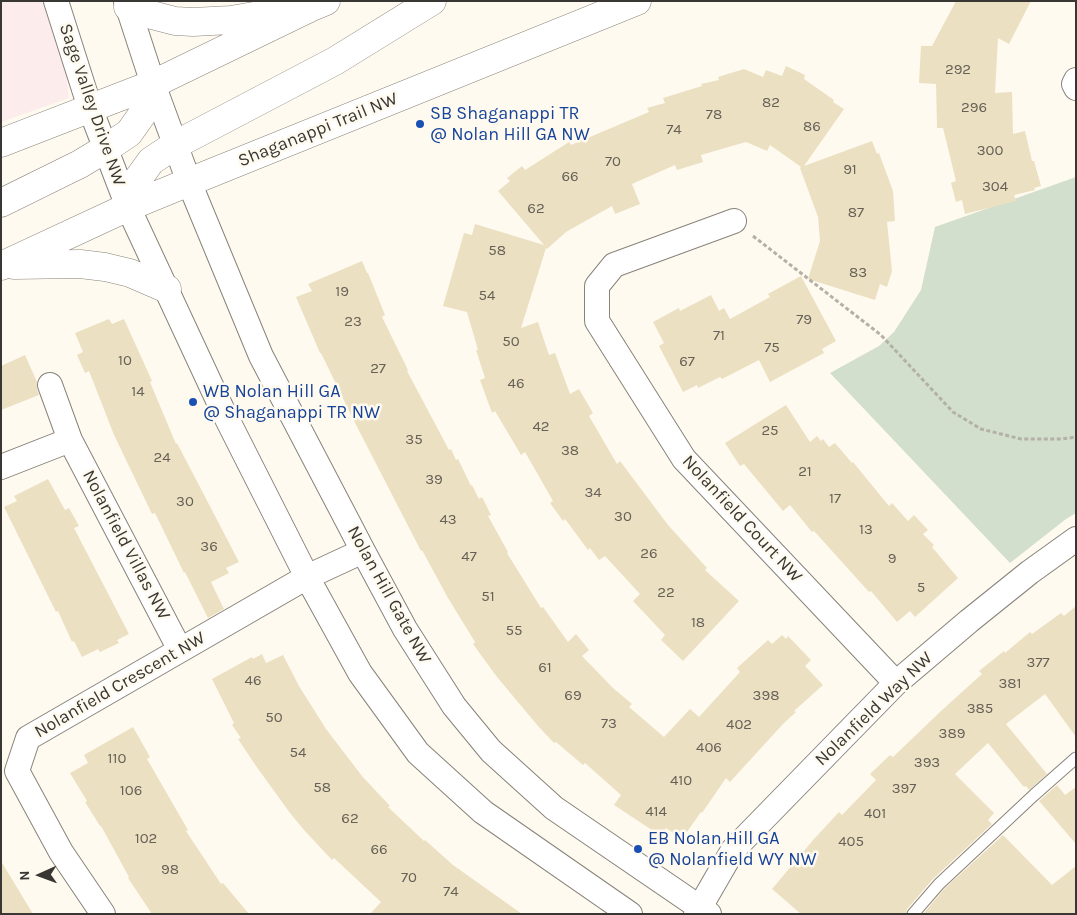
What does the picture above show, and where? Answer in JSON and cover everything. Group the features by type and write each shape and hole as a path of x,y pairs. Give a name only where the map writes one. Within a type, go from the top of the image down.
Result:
{"main road":[{"path":"128,208 134,183 151,161 175,145 335,62 432,1"},
{"name":"Shaganappi Trail NW","path":"2,266 189,182 637,1"},
{"path":"1,143 153,84 320,3"},
{"path":"127,4 144,13 174,21 193,22 230,20 320,3"},
{"path":"1,203 80,164 129,133 141,116 153,84"},
{"path":"2,266 80,264 105,267 130,273 167,289"}],"street":[{"name":"Sage Valley Drive NW","path":"56,1 90,108 128,208"},
{"path":"127,4 153,84 189,182"},
{"path":"1076,80 1074,84 1076,88"},
{"name":"Nolan Hill Gate NW","path":"189,182 261,356 362,551 405,629 454,706 491,751 554,808 702,912"},
{"path":"128,208 222,408 307,577 360,673 418,753 483,812 630,914"},
{"name":"Nolanfield Court NW","path":"734,221 614,265 597,286 597,321 684,459 896,683"},
{"name":"Nolanfield Villas NW","path":"50,385 70,440 180,650"},
{"path":"1,467 70,440"},
{"name":"Nolanfield Way NW","path":"702,912 733,850 896,683 1030,572 1076,539"},
{"name":"Nolanfield Crescent NW","path":"103,914 61,852 17,771 28,738 307,577 362,551"}],"lane":[{"path":"913,914 939,884 1076,758"}],"path":[{"path":"734,221 881,335 953,412 981,429 1020,439 1076,437"}],"shaded area":[{"path":"1,1 58,1 69,98 1,122"}],"green space":[{"path":"1076,177 1076,513 1010,563 830,373 879,346 894,332 921,290 935,227"}],"building":[{"path":"956,1 1031,1 1009,44 998,38 995,93 1012,92 1013,134 1025,131 1032,161 1034,161 1041,186 1034,188 1035,190 1014,195 1016,201 965,214 962,200 956,202 951,183 956,181 943,128 937,128 936,84 919,83 921,46 932,46"},
{"path":"786,66 805,75 804,79 844,109 804,166 872,141 877,154 879,153 893,191 895,221 887,222 892,271 887,287 880,284 875,300 808,279 820,241 818,217 801,167 770,145 767,151 746,142 701,155 703,162 677,170 675,165 632,184 640,204 615,214 612,206 566,232 546,248 521,328 538,322 549,355 555,353 570,394 579,389 593,413 589,416 617,464 620,461 668,525 707,568 705,570 739,601 683,661 661,640 665,635 633,601 640,594 605,556 599,560 590,548 588,550 565,519 563,521 550,503 553,501 525,452 521,455 495,411 492,413 480,380 485,378 467,312 443,306 464,233 472,235 475,224 544,245 498,191 510,181 507,178 522,166 525,170 569,142 571,145 649,112 647,108 665,103 663,98 702,86 701,84 719,80 718,77 744,69 763,77 766,70 782,76"},
{"path":"362,261 385,315 382,317 407,371 449,450 451,449 456,460 458,459 479,499 482,497 491,515 488,516 507,553 541,608 543,607 568,642 576,634 589,650 582,656 613,688 632,704 629,707 664,737 690,709 699,717 740,672 737,668 768,640 772,644 782,635 786,639 788,636 811,660 805,666 823,685 794,711 796,712 730,782 726,778 682,839 666,828 661,836 614,805 621,795 585,763 583,765 556,742 554,743 538,726 497,677 473,644 475,642 421,551 320,353 296,297 312,291 308,284"},
{"path":"801,276 836,341 822,349 824,353 770,382 759,360 722,379 720,377 698,388 697,385 683,392 659,346 664,343 653,322 679,308 680,311 711,295 719,311 724,308 730,319 770,297 768,294"},
{"path":"109,319 112,324 124,319 152,381 150,382 176,444 239,562 226,568 229,573 211,582 224,609 208,618 155,513 152,514 114,435 89,371 85,373 77,355 83,352 75,333"},
{"path":"25,355 37,382 39,395 1,410 1,366"},
{"path":"786,405 810,442 817,436 821,441 823,439 829,447 835,443 889,506 892,503 908,521 914,515 928,530 923,534 934,545 932,547 958,578 915,617 910,611 897,622 871,591 869,592 814,531 812,532 790,505 783,511 744,464 740,466 725,443"},
{"path":"48,479 65,510 69,508 79,526 74,528 129,634 117,640 119,643 100,652 98,649 82,657 74,641 72,642 58,611 56,612 4,507 17,501 14,496"},
{"path":"1076,606 1076,737 1045,694 1006,724 1047,774 1029,790 1026,786 1024,787 988,743 955,774 994,813 988,820 992,824 933,879 907,909 906,914 801,914 772,889 839,812 842,815 876,780 870,774 890,755 893,757 982,674 979,671 1030,632 1032,634 1061,613 1064,616"},
{"path":"262,654 266,663 283,655 299,686 326,729 362,776 390,806 388,807 453,865 522,914 370,914 381,902 334,858 332,860 290,813 238,739 241,738 232,725 234,723 212,679 252,657 253,659"},
{"path":"133,727 150,757 147,759 188,830 186,831 221,884 223,883 249,914 152,914 128,878 101,826 85,802 87,801 70,773 88,763 84,755"},
{"path":"1057,785 1065,795 1076,787 1076,844 1039,801"},
{"path":"1003,835 1052,885 1076,866 1076,914 923,914 944,889"},
{"path":"1,861 33,914 1,914"}],"place":[{"name":"SB Shaganappi TR @ Nolan Hill GA NW","path":"420,124"},
{"name":"WB Nolan Hill GA @ Shaganappi TR NW","path":"193,402"},
{"name":"EB Nolan Hill GA @ Nolanfield WY NW","path":"638,849"}]}
